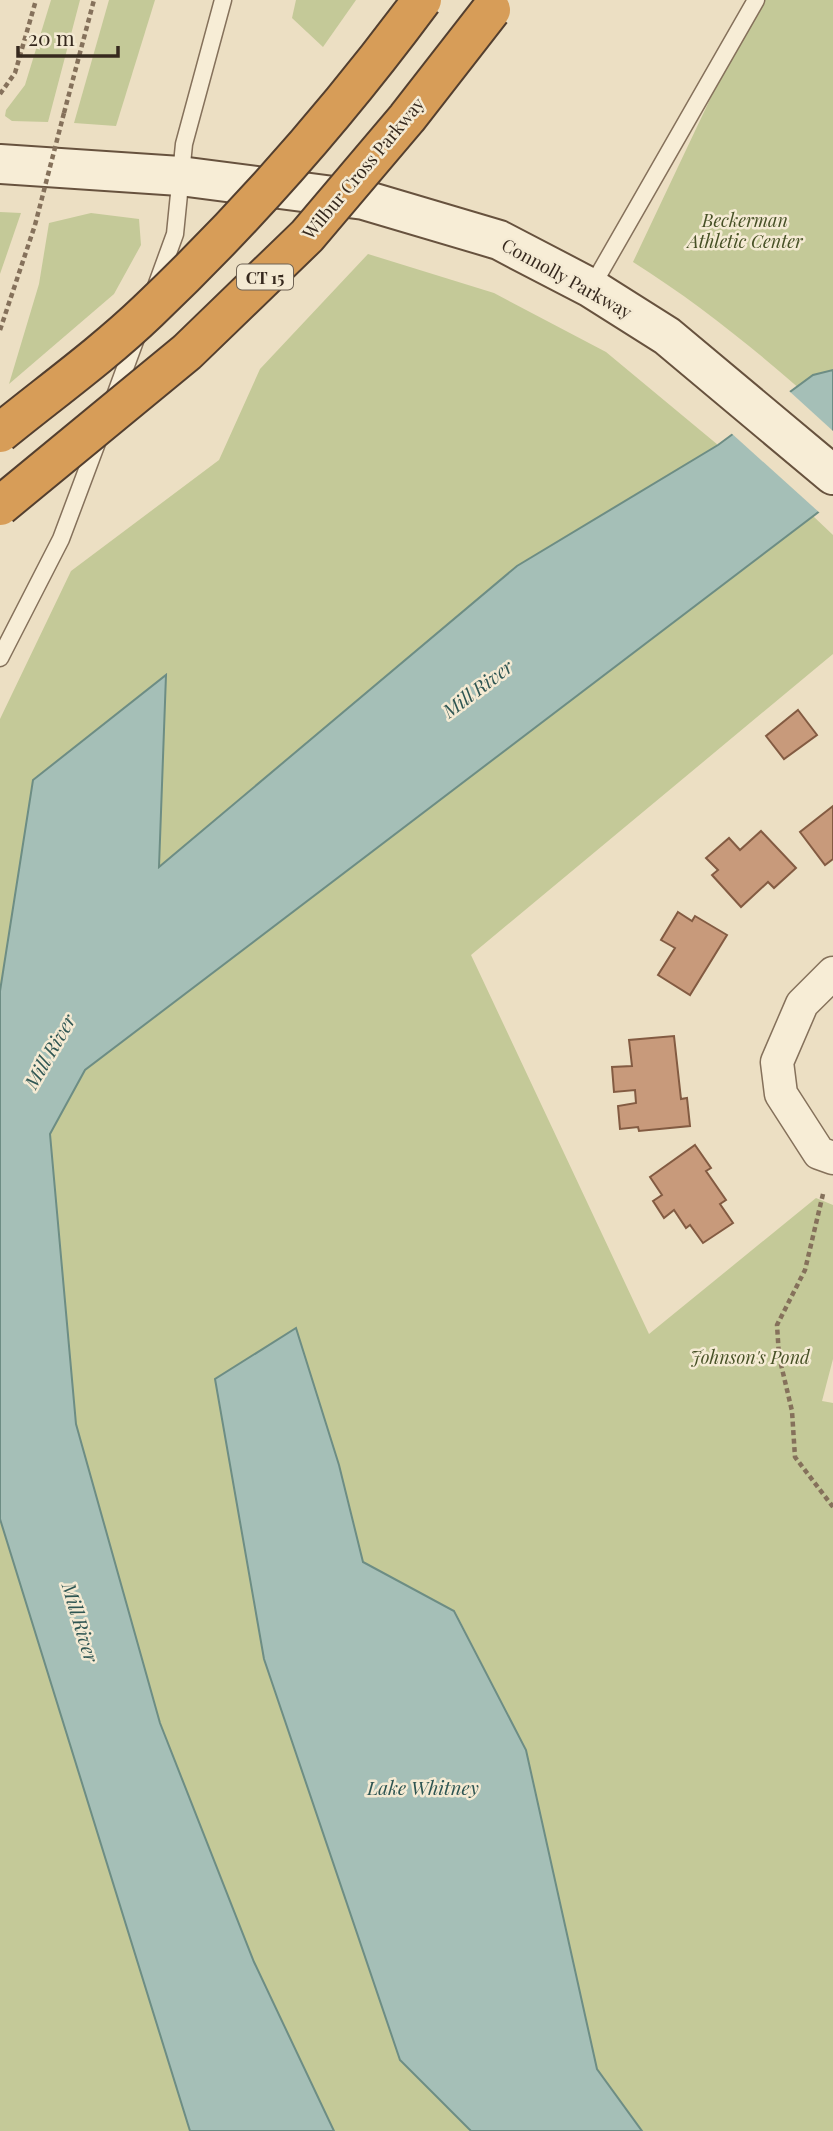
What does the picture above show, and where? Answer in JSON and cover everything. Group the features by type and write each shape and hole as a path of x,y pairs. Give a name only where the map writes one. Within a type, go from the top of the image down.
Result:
{"highway":[{"path":"0,433 146,313 257,203 358,87 422,0"},
{"name":"Wilbur Cross Parkway","path":"0,506 187,352 307,236 407,118 491,10"}],"main road":[{"name":"Connolly Parkway","path":"0,164 180,176 363,200 499,240 591,288 667,336 833,475"}],"street":[{"path":"833,973 803,1003 777,1062 781,1094 819,1153 833,1158"}],"lane":[{"path":"0,658 61,539 176,234 184,144 223,0"},
{"path":"591,288 756,0"}],"path":[{"path":"0,94 15,73 36,0"},
{"path":"0,330 35,225 94,0"},
{"path":"823,1194 805,1270 777,1325 779,1356 792,1411 795,1457 833,1507"}],"green space":[{"path":"51,0 80,0 48,122 12,121 5,116 6,110 25,85"},
{"path":"109,0 155,0 116,126 74,123"},
{"path":"296,0 356,0 323,47 292,18"},
{"name":"Beckerman Athletic Center","path":"757,0 833,0 833,418 736,336 633,262"},
{"path":"0,212 21,213 0,274"},
{"path":"91,213 139,219 141,245 114,294 9,384 39,284 49,223"},
{"path":"368,254 494,293 606,352 718,445 517,566 159,868 166,676 33,780 0,991 0,719 71,571 219,460 260,369"},
{"name":"Johnson's Pond","path":"813,516 833,535 833,654 471,955 649,1334 816,1198 833,1205 833,1359 822,1401 833,1403 833,2131 642,2131 597,2069 526,1750 455,1611 363,1562 400,2060 471,2131 334,2131 254,1962 160,1723 76,1424 50,1134 85,1070"},
{"path":"0,1519 190,2131 0,2131"}],"water":[{"name":"Mill River","path":"833,370 833,501 85,1070 50,1134 76,1424 160,1723 254,1962 334,2131 190,2131 0,1519 0,991 33,780 166,675 159,867 517,566 718,445 813,375"},
{"name":"Lake Whitney","path":"296,1328 339,1465 363,1562 454,1611 526,1750 597,2069 642,2131 471,2131 400,2060 264,1659 215,1379"}],"pier":[{"path":"788,390 833,431 833,506 821,514 730,432"}],"building":[{"path":"798,710 817,735 784,759 766,736"},
{"path":"833,806 833,859 825,865 800,832"},
{"path":"761,831 796,868 774,888 768,882 741,907 712,875 718,870 706,858 729,838 740,850"},
{"path":"678,912 692,921 695,916 727,935 690,995 658,975 675,948 661,940"},
{"path":"674,1036 681,1099 687,1098 690,1126 639,1131 638,1127 620,1129 618,1106 636,1103 635,1090 614,1092 612,1067 632,1066 629,1040"},
{"path":"695,1145 711,1168 706,1171 726,1200 720,1204 733,1223 703,1243 690,1225 686,1228 674,1210 664,1218 653,1201 662,1195 650,1177"}]}
